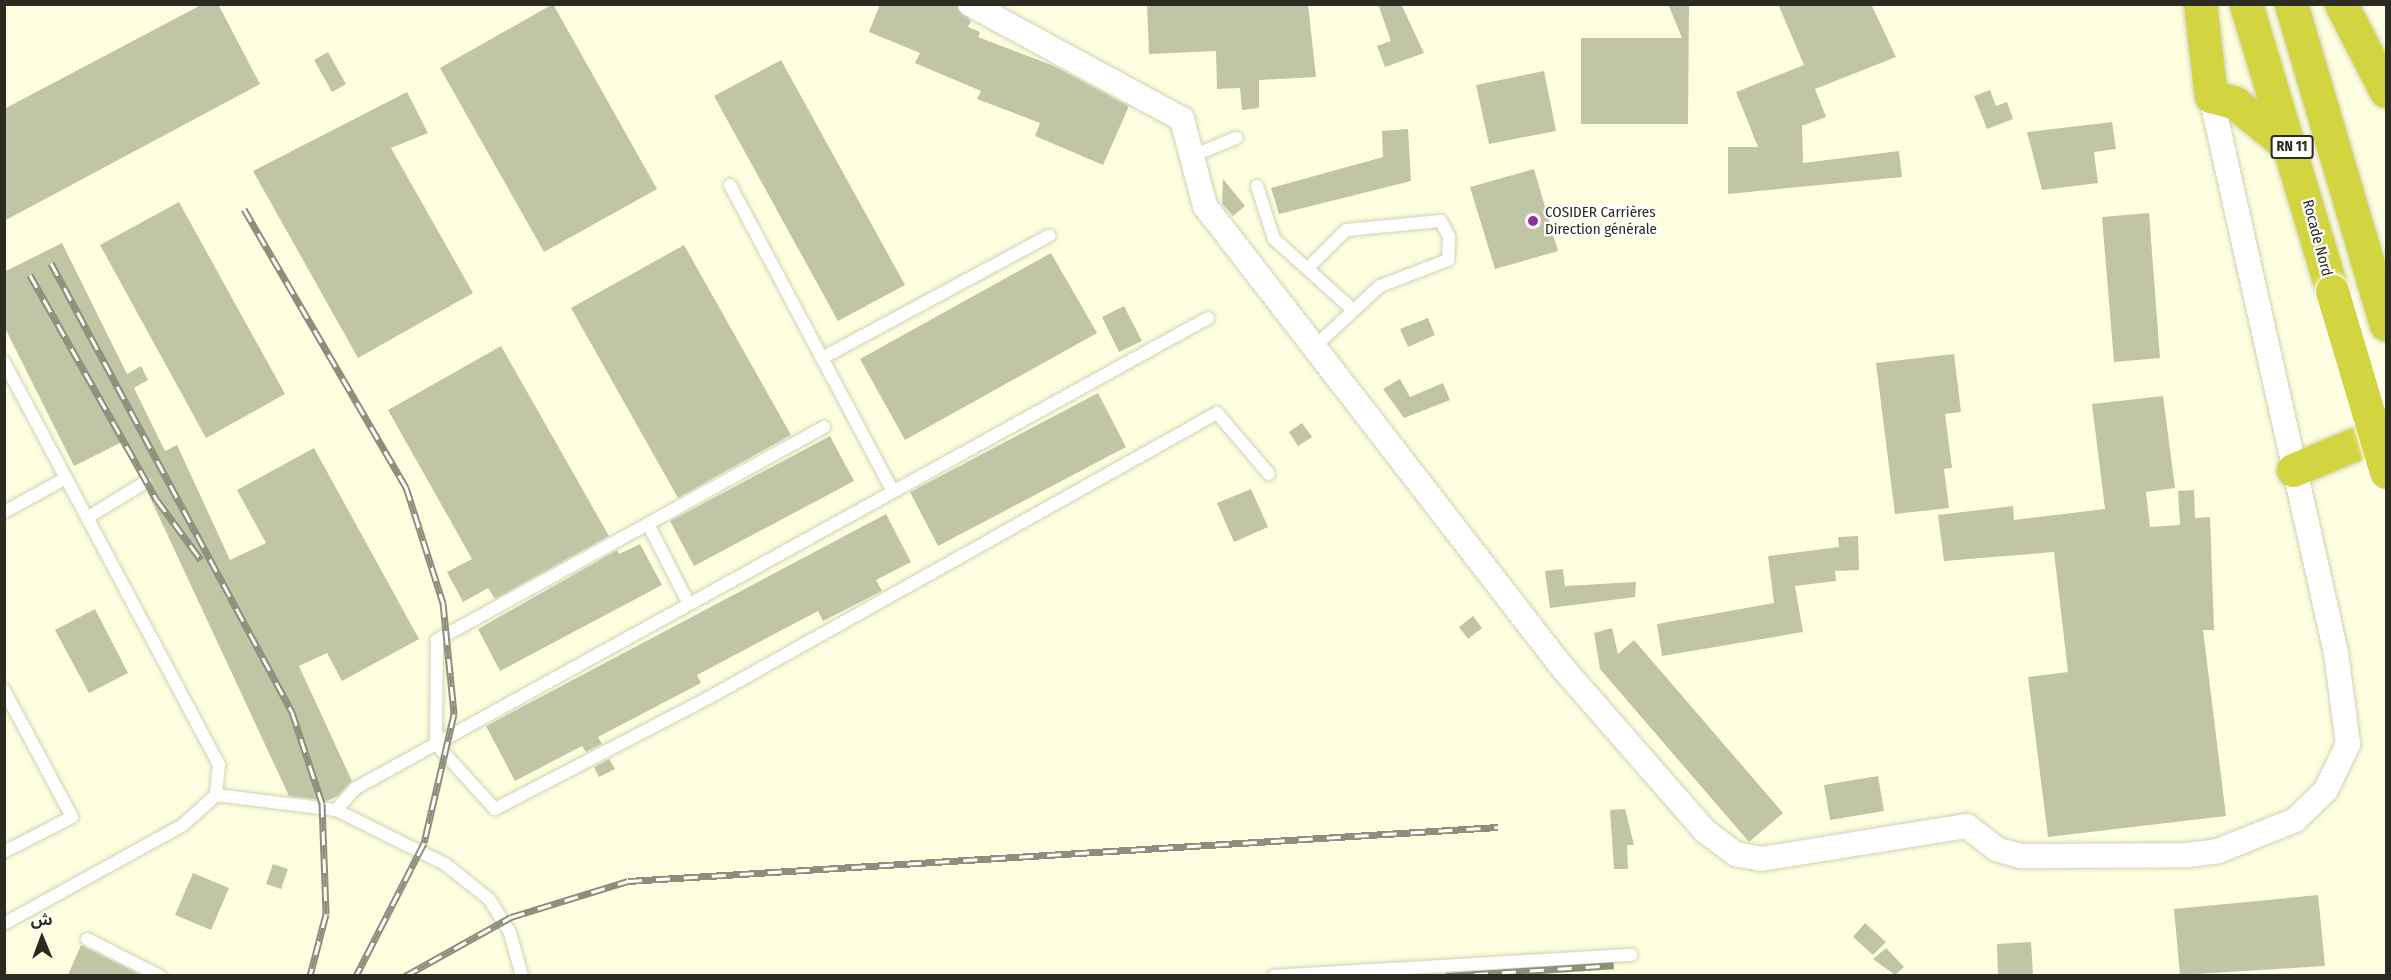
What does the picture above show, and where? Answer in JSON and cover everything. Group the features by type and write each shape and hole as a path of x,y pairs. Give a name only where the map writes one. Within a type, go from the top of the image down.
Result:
{"highway":[{"path":"2200,4 2211,96 2235,103 2293,150"},
{"name":"Rocade Nord","path":"2246,4 2293,150 2386,472"},
{"name":"RN 11","path":"2290,4 2386,324"},
{"path":"2342,4 2386,91"},
{"path":"2293,470 2372,437 2386,424"}],"street":[{"path":"970,4 1182,119 1205,206 1313,348 1563,667 1697,822 1736,854 1761,859 1967,826 1996,849 2021,856 2187,855 2218,851 2295,820 2326,790 2348,744 2326,602 2293,470 2211,96"}],"lane":[{"path":"1192,156 1236,138"},
{"path":"730,184 893,491"},
{"path":"1257,186 1274,239 1309,267 1353,310"},
{"path":"1309,267 1346,230 1441,221 1449,237 1448,260 1380,286 1313,348"},
{"path":"822,358 1048,236"},
{"path":"336,810 356,788 1208,318"},
{"path":"4,924 183,825 216,795 219,764 6,369"},
{"path":"824,427 437,640 436,744 495,809 710,697 1217,412 1269,474"},
{"path":"4,512 66,478"},
{"path":"87,518 144,483"},
{"path":"648,524 689,604"},
{"path":"4,690 72,817 4,852"},
{"path":"216,795 336,810 445,864 489,899 510,933 522,975"},
{"path":"87,939 160,975"},
{"path":"1274,975 1631,955"}],"building":[{"path":"203,4 218,4 260,84 4,221 4,109"},
{"path":"553,4 657,189 544,252 440,68"},
{"path":"880,4 956,4 971,21 968,27 980,32 978,37 1054,66 1129,106 1103,165 1035,136 1040,123 977,99 981,91 915,63 920,53 869,32"},
{"path":"1147,4 1308,4 1316,77 1259,80 1259,108 1242,110 1240,88 1217,89 1216,51 1149,54"},
{"path":"1378,4 1401,4 1424,53 1385,67 1377,46 1391,41"},
{"path":"1668,4 1689,4 1688,124 1581,124 1581,38 1682,38"},
{"path":"1778,4 1871,4 1896,57 1815,89 1826,117 1802,126 1803,163 1899,151 1902,177 1728,194 1728,147 1758,147 1736,92 1804,65"},
{"path":"328,52 346,84 332,92 314,60"},
{"path":"781,60 905,285 838,321 714,96"},
{"path":"1544,71 1556,131 1489,144 1476,85"},
{"path":"1990,90 1996,106 2007,102 2013,119 1987,129 1974,96"},
{"path":"407,92 428,133 391,148 473,293 358,358 253,171"},
{"path":"2112,122 2116,149 2094,152 2098,183 2042,190 2027,132"},
{"path":"1408,129 1411,181 1279,214 1271,188 1383,157 1382,131"},
{"name":"COSIDER Carrières Direction générale","path":"1534,169 1558,251 1495,269 1470,187"},
{"path":"1223,179 1245,206 1233,216 1222,204"},
{"path":"179,202 285,394 206,438 100,245"},
{"path":"2149,213 2160,358 2114,362 2102,217"},
{"path":"62,243 127,374 141,366 148,380 134,388 165,451 177,445 230,560 266,543 237,490 314,448 419,639 342,681 327,653 299,666 352,781 338,796 327,801 289,796 147,491 151,479 141,476 124,441 74,466 4,326 4,272"},
{"path":"684,245 791,435 678,498 571,308"},
{"path":"1051,253 1097,333 905,440 860,359"},
{"path":"1124,306 1142,341 1119,352 1102,317"},
{"path":"1428,318 1435,335 1408,347 1400,329"},
{"path":"501,346 609,536 495,599 488,588 463,602 447,572 472,559 388,410"},
{"path":"1954,354 1961,412 1945,414 1952,468 1944,469 1949,508 1895,514 1876,363"},
{"path":"1400,379 1410,397 1443,383 1450,400 1404,418 1383,389"},
{"path":"1098,393 1126,447 938,546 910,492"},
{"path":"2163,396 2175,488 2146,492 2150,527 2180,525 2178,491 2194,490 2195,518 2210,517 2214,630 2203,630 2226,816 2048,837 2028,677 2068,672 2054,552 1944,561 1938,515 2013,506 2014,520 2105,509 2092,404"},
{"path":"1302,423 1312,437 1298,446 1289,432"},
{"path":"830,436 854,481 694,566 670,521"},
{"path":"1251,489 1268,527 1234,542 1217,503"},
{"path":"886,514 911,562 876,580 882,591 823,621 818,611 697,675 701,683 598,737 602,744 586,752 582,746 515,781 486,726"},
{"path":"1858,536 1859,570 1835,571 1836,581 1795,586 1803,632 1662,656 1657,624 1774,603 1768,556 1839,547 1838,537"},
{"path":"640,544 662,585 500,671 478,629 617,550 619,554"},
{"path":"1563,569 1565,586 1636,582 1635,597 1550,608 1545,571"},
{"path":"95,609 128,673 89,693 55,630"},
{"path":"1473,616 1482,628 1468,639 1459,627"},
{"path":"1612,628 1618,654 1634,640 1783,813 1749,842 1600,669 1594,633"},
{"path":"609,759 615,769 599,777 594,767"},
{"path":"1878,776 1884,811 1830,820 1824,785"},
{"path":"1625,809 1634,845 1627,845 1628,869 1614,869 1610,810"},
{"path":"273,864 288,869 281,889 266,884"},
{"path":"193,873 229,888 211,930 175,915"},
{"path":"2318,895 2325,966 2180,975 2174,909"},
{"path":"1865,923 1886,942 1873,955 1853,937"},
{"path":"2031,942 2033,975 1998,975 1997,944"},
{"path":"81,945 141,975 68,975"},
{"path":"1886,948 1904,967 1895,975 1873,959"}],"railway":[{"path":"244,209 406,487 443,603 454,714 424,843 356,976"},
{"path":"51,263 292,712 322,803 326,914 310,976"},
{"path":"30,275 157,500 201,560"},
{"path":"405,976 511,917 628,881 1498,827"},
{"path":"1446,976 1614,965"}],"place":[{"name":"COSIDER Carrières Direction générale","path":"1533,221"}]}
